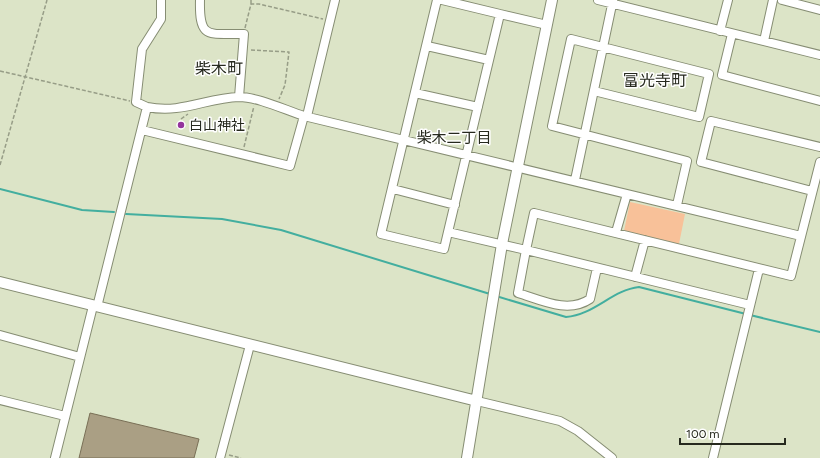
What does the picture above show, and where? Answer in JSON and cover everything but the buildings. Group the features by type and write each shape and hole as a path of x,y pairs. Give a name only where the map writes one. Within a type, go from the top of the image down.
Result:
{"street":[{"path":"161,0 161,19 142,49 136,102 147,107 166,110 240,97 256,100 306,116 801,236"},
{"path":"200,0 200,19 203,29 208,32 244,34 240,97"},
{"path":"142,130 290,166 306,116 335,0"},
{"path":"437,0 381,234 444,249 500,14"},
{"path":"442,0 480,4 500,14 547,25"},
{"path":"467,458 502,244 552,0"},
{"path":"598,0 613,2 720,31 820,55"},
{"path":"720,31 728,0"},
{"path":"764,41 773,0"},
{"path":"782,0 820,10"},
{"path":"575,180 613,2"},
{"path":"732,34 722,75 820,101"},
{"path":"594,91 699,117 709,74 571,39 552,126 687,160 677,205"},
{"path":"427,46 489,60"},
{"path":"415,93 478,107"},
{"path":"55,458 80,357 95,306 147,107"},
{"path":"812,191 701,162 711,121 820,147"},
{"path":"597,268 590,299 581,305 560,306 518,293 534,213 792,276 820,162"},
{"path":"393,189 455,205"},
{"path":"616,232 626,194"},
{"path":"448,232 635,277 750,307"},
{"path":"635,277 645,240"},
{"path":"713,458 759,269"},
{"path":"0,282 250,346 477,400 560,422 578,431 612,458"},
{"path":"0,335 80,357"},
{"path":"221,456 250,346"},
{"path":"0,400 66,416"}],"path":[{"path":"0,165 47,0"},
{"path":"244,34 245,21 251,0"},
{"path":"251,4 259,4 329,20"},
{"path":"243,47 254,51 266,50 289,52 285,85 276,107"},
{"path":"0,71 25,78 136,102"},
{"path":"242,155 256,100"},
{"path":"221,456 241,458"}],"shaded area":[{"path":"630,202 685,214 679,244 624,231"}],"waterway":[{"path":"0,189 82,210 114,212"},
{"path":"126,214 222,219 281,230 490,294"},
{"path":"496,296 566,317 585,312 611,297 629,289 639,287 746,314"},
{"path":"750,315 820,332"}],"place":[{"name":"白山神社","path":"181,125"}],"district":[{"name":"柴木町","path":"219,68"},
{"name":"富光寺町","path":"655,80"},
{"name":"柴木二丁目","path":"454,138"}]}
